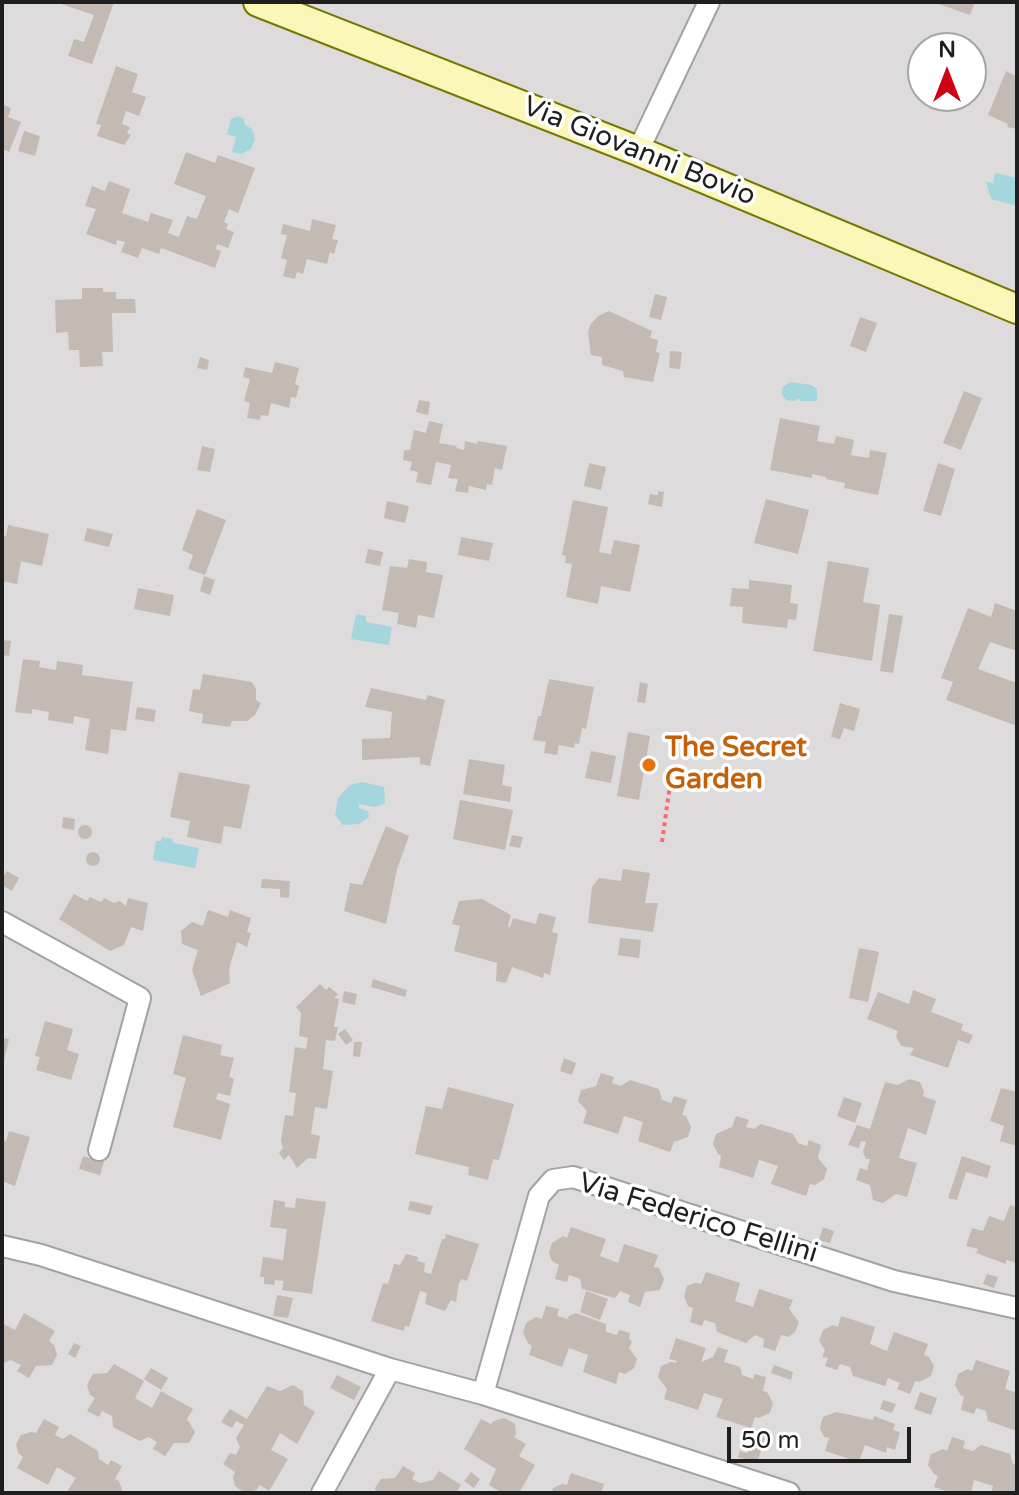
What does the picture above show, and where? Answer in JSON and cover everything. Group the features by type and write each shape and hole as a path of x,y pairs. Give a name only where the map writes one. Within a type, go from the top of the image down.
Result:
{"main road":[{"name":"Via Giovanni Bovio","path":"258,2 638,151 1017,309"}],"street":[{"path":"638,151 709,2"},
{"path":"2,922 140,998 99,1150"},
{"name":"Via Federico Fellini","path":"483,1394 539,1196 553,1180 573,1177 894,1281 1017,1308"},
{"path":"2,1246 56,1260 390,1369 483,1394 789,1493"},
{"path":"322,1493 390,1369"}],"path":[{"path":"662,842 670,785"}],"shaded area":[{"path":"2,2 1017,2 1017,1493 2,1493"}],"water":[{"path":"238,116 252,129 255,139 251,149 241,154 232,152 236,137 227,134 231,119"},
{"path":"995,173 1017,178 1017,206 991,199 986,182 993,183"},
{"path":"790,382 817,389 817,401 786,400 782,388"},
{"path":"356,614 366,616 366,622 392,627 389,645 351,639"},
{"path":"362,782 384,787 385,803 375,807 359,804 359,808 368,811 369,817 359,824 343,825 335,815 338,798 350,785"},
{"path":"162,837 173,839 173,843 199,848 195,868 153,860 156,841 161,841"}],"building":[{"path":"55,2 114,2 92,64 68,56 74,39 84,42 94,15"},
{"path":"933,2 975,2 970,15"},
{"path":"116,66 138,74 132,92 146,97 139,116 126,111 122,124 130,127 127,133 131,135 124,145 97,136 101,125 96,124"},
{"path":"1006,71 1017,77 1017,129 1007,127 1008,124 988,115"},
{"path":"2,104 11,108 8,117 21,122 9,152 2,149"},
{"path":"24,131 40,136 35,156 18,151"},
{"path":"186,152 215,163 218,155 255,168 238,213 229,209 224,222 228,224 226,229 234,232 228,248 217,244 216,249 221,251 215,268 161,248 159,254 142,248 138,258 121,252 125,242 117,240 116,245 86,234 96,209 85,206 92,186 105,191 109,181 130,189 122,213 148,222 151,213 173,220 168,233 179,237 187,216 197,219 206,196 174,184"},
{"path":"312,219 336,225 332,239 338,240 334,254 330,252 327,264 307,259 303,274 297,272 295,279 283,276 287,260 281,258 287,235 281,234 283,224 310,231"},
{"path":"82,288 103,288 103,292 116,292 116,299 135,299 136,313 112,313 113,352 102,352 103,366 80,367 79,350 69,350 68,332 56,333 55,300 82,299"},
{"path":"655,294 667,297 661,320 649,317"},
{"path":"609,311 652,331 650,338 658,340 656,352 660,353 653,382 624,377 623,371 602,365 602,357 591,355 590,325 598,316"},
{"path":"860,317 877,323 866,352 850,346"},
{"path":"670,351 682,352 680,369 669,368"},
{"path":"200,357 209,360 207,370 197,368"},
{"path":"275,362 299,368 296,398 291,397 289,408 271,403 268,416 261,415 260,420 247,418 250,403 244,401 250,379 243,377 245,367 272,373"},
{"path":"964,391 982,398 961,450 943,443"},
{"path":"419,400 430,402 428,415 416,412"},
{"path":"780,418 820,426 817,441 834,444 836,436 854,440 851,455 869,458 870,450 887,453 878,495 844,488 845,483 826,477 812,474 812,478 770,470"},
{"path":"429,421 443,424 439,443 464,450 465,441 507,446 502,470 495,468 492,485 487,484 486,490 469,486 468,493 455,491 458,479 448,478 451,465 436,462 431,485 416,482 418,472 410,470 412,462 403,460 404,450 410,450 414,430 426,433"},
{"path":"202,446 215,449 210,472 197,470"},
{"path":"589,463 606,467 601,490 584,486"},
{"path":"938,463 955,469 941,516 923,511"},
{"path":"658,491 664,492 662,507 648,504 650,494 658,495"},
{"path":"766,499 809,510 798,554 754,543"},
{"path":"573,500 608,507 599,552 611,554 614,540 640,545 630,592 601,586 598,604 566,597 572,564 565,563 566,556 562,555"},
{"path":"387,501 409,506 405,523 384,518"},
{"path":"197,509 226,520 205,575 188,569 193,555 182,550"},
{"path":"8,525 49,534 42,566 21,561 17,584 2,581 2,536 6,536"},
{"path":"87,528 113,534 109,547 84,541"},
{"path":"461,537 493,543 489,561 458,555"},
{"path":"368,549 383,552 380,566 365,563"},
{"path":"409,559 427,562 426,572 443,575 434,618 418,615 416,628 397,624 399,613 382,610 390,566 407,568"},
{"path":"828,561 869,568 863,602 880,605 872,661 813,651"},
{"path":"204,576 215,580 210,595 200,591"},
{"path":"749,580 792,585 790,603 798,604 796,620 788,619 787,628 742,623 743,607 730,606 732,588 749,589"},
{"path":"138,588 174,595 170,616 134,609"},
{"path":"995,603 1017,611 1017,651 990,642 978,669 1017,683 1017,726 946,700 953,682 941,678 968,608 991,617"},
{"path":"889,614 903,616 893,673 880,671"},
{"path":"2,640 11,641 9,656 2,655"},
{"path":"23,659 40,661 39,667 56,670 57,661 83,665 82,675 133,682 126,731 111,729 108,754 85,750 90,719 74,716 73,724 48,720 49,712 32,709 32,714 15,712"},
{"path":"203,674 252,682 256,700 261,703 255,715 247,721 232,721 230,727 202,723 203,714 189,711 193,689 200,690"},
{"path":"549,679 594,687 586,729 582,728 579,744 575,743 574,748 559,745 557,755 544,753 546,742 533,740"},
{"path":"640,682 648,684 645,703 637,702"},
{"path":"371,688 426,700 428,695 445,700 430,766 420,764 420,757 362,760 362,739 390,738 392,712 365,707"},
{"path":"840,703 860,709 854,731 844,728 840,739 831,737"},
{"path":"137,707 156,710 154,722 135,719"},
{"path":"628,732 650,736 639,800 617,796"},
{"path":"591,751 616,756 611,783 585,778"},
{"path":"469,759 505,765 502,785 512,787 510,802 463,794"},
{"path":"179,772 250,785 241,829 224,826 221,844 187,837 190,821 170,817"},
{"path":"460,800 513,810 505,850 453,839"},
{"path":"63,817 75,819 74,830 62,828"},
{"path":"85,825 92,832 85,839 78,832"},
{"path":"386,826 409,836 397,869 386,924 344,911 350,883 362,885"},
{"path":"512,835 523,837 520,848 509,846"},
{"path":"93,852 100,859 93,866 86,859"},
{"path":"623,869 650,873 645,903 658,903 653,932 588,923 592,887 599,878 621,881"},
{"path":"7,871 19,878 12,891 2,885 2,873 5,875"},
{"path":"262,879 290,881 289,898 280,897 280,889 261,888"},
{"path":"74,894 87,901 90,897 101,902 104,898 114,903 120,901 126,906 128,898 148,903 143,931 131,927 124,945 110,951 59,919"},
{"path":"482,899 511,915 510,927 513,918 536,924 539,913 556,917 552,932 558,934 550,975 544,973 543,978 512,967 506,983 496,981 497,963 454,951 460,926 452,924 459,901"},
{"path":"208,910 228,917 230,910 251,918 247,932 251,933 247,947 237,942 229,969 230,983 201,996 192,970 198,950 182,944 181,931 192,922 203,926"},
{"path":"620,938 641,940 639,958 618,955"},
{"path":"859,948 879,952 868,1002 849,998"},
{"path":"373,979 407,990 405,997 371,987"},
{"path":"320,984 338,994 334,998 339,999 335,1041 326,1040 323,1069 333,1071 327,1109 315,1107 311,1134 320,1136 316,1159 308,1158 297,1168 289,1155 284,1160 279,1153 283,1148 281,1140 285,1115 293,1116 296,1093 289,1092 295,1047 306,1049 308,1038 299,1036 301,1013 296,1007"},
{"path":"913,990 936,999 931,1012 963,1024 961,1030 973,1035 969,1044 958,1040 948,1068 910,1055 914,1048 901,1046 896,1036 898,1031 867,1019 878,992 909,1004"},
{"path":"344,991 357,994 355,1005 342,1002"},
{"path":"45,1021 73,1029 67,1050 79,1054 71,1080 36,1070 40,1057 35,1056"},
{"path":"345,1029 353,1040 346,1045 338,1034"},
{"path":"183,1035 222,1045 220,1055 234,1058 229,1077 234,1079 230,1096 218,1093 216,1099 230,1104 221,1140 173,1127 186,1078 173,1074"},
{"path":"2,1038 9,1039 3,1065 2,1065"},
{"path":"354,1042 362,1042 360,1057 353,1056"},
{"path":"564,1058 576,1063 572,1075 560,1071"},
{"path":"601,1073 614,1077 612,1083 621,1086 630,1080 659,1089 662,1100 671,1103 674,1096 687,1100 682,1115 686,1116 691,1127 688,1137 674,1142 670,1152 638,1141 643,1122 624,1116 618,1134 583,1123 587,1111 578,1101 581,1090 596,1086"},
{"path":"909,1079 920,1082 923,1096 936,1101 926,1135 908,1128 899,1158 917,1163 907,1197 896,1194 883,1203 873,1200 870,1185 856,1180 860,1168 867,1170 870,1159 866,1159 863,1152 866,1142 861,1141 859,1148 848,1145 857,1125 870,1129 885,1082 898,1085"},
{"path":"448,1087 514,1104 499,1160 493,1159 488,1180 468,1175 469,1167 415,1154 426,1106 442,1109"},
{"path":"1001,1088 1017,1092 1017,1146 1000,1141 1004,1126 990,1121"},
{"path":"844,1097 862,1103 855,1123 837,1116"},
{"path":"736,1116 749,1120 746,1127 754,1129 761,1124 793,1134 798,1143 807,1146 809,1140 821,1145 818,1158 827,1169 824,1179 815,1185 810,1184 806,1196 771,1184 778,1166 759,1160 753,1178 719,1167 721,1156 713,1144 716,1134 732,1127"},
{"path":"9,1131 30,1137 15,1186 2,1181 2,1140 6,1141"},
{"path":"83,1156 104,1162 100,1175 79,1169"},
{"path":"962,1156 991,1166 987,1178 966,1172 957,1200 948,1198"},
{"path":"296,1198 326,1202 312,1294 282,1290 284,1281 275,1280 274,1285 264,1284 264,1277 260,1277 263,1257 283,1260 287,1229 270,1227 274,1200 285,1202 285,1207 295,1208"},
{"path":"410,1201 433,1206 430,1215 408,1210"},
{"path":"1010,1205 1017,1207 1017,1263 1006,1260 1006,1264 966,1246 972,1228 983,1231 989,1216 1004,1221"},
{"path":"571,1227 606,1239 600,1256 618,1263 624,1244 658,1255 654,1267 659,1268 664,1279 660,1290 645,1292 640,1307 628,1302 630,1295 620,1291 615,1298 582,1289 580,1279 569,1275 567,1282 555,1279 559,1265 552,1261 549,1253 552,1243 563,1236 567,1238"},
{"path":"823,1227 834,1231 830,1243 819,1240"},
{"path":"446,1234 479,1244 467,1281 462,1279 459,1283 456,1302 451,1300 445,1311 425,1304 427,1293 420,1291 409,1327 405,1326 404,1331 371,1321 383,1283 388,1284 394,1264 400,1265 406,1254 418,1257 417,1261 425,1263 424,1272 431,1274"},
{"path":"706,1272 740,1283 735,1301 753,1307 759,1289 793,1300 789,1309 799,1322 795,1332 788,1337 781,1335 775,1351 763,1347 764,1339 755,1335 746,1343 717,1332 715,1323 704,1320 702,1326 690,1322 693,1308 688,1306 684,1296 687,1286 701,1284"},
{"path":"987,1274 998,1277 994,1288 983,1284"},
{"path":"586,1291 608,1299 600,1320 580,1312"},
{"path":"277,1295 293,1298 288,1318 273,1316"},
{"path":"546,1306 559,1309 557,1316 568,1319 576,1313 606,1324 606,1332 617,1335 619,1330 630,1333 629,1339 632,1341 629,1348 637,1359 634,1368 625,1374 619,1372 616,1384 583,1372 588,1355 569,1348 562,1367 529,1355 532,1346 523,1333 526,1323 536,1317 542,1319"},
{"path":"24,1313 55,1331 49,1341 57,1355 52,1365 36,1366 29,1378 17,1371 21,1365 11,1360 2,1364 2,1323 15,1330"},
{"path":"841,1316 875,1327 870,1344 887,1351 894,1332 928,1344 924,1355 934,1366 931,1376 915,1381 910,1394 897,1389 900,1383 888,1378 885,1386 853,1376 850,1367 840,1364 837,1370 825,1366 828,1358 822,1357 825,1350 819,1341 823,1330 833,1325 838,1327"},
{"path":"676,1338 706,1348 701,1362 713,1357 718,1347 728,1350 724,1362 740,1367 742,1375 753,1379 755,1374 766,1377 763,1391 767,1392 773,1403 770,1413 755,1417 751,1428 716,1417 723,1399 704,1393 698,1410 664,1399 667,1389 658,1377 661,1366 677,1361 669,1359"},
{"path":"74,1343 81,1346 75,1358 68,1354"},
{"path":"976,1360 1010,1371 1005,1389 1017,1393 1017,1431 988,1421 986,1411 976,1408 974,1414 961,1410 964,1396 955,1385 958,1374 968,1369 972,1371"},
{"path":"114,1364 144,1381 135,1398 152,1408 161,1391 193,1409 187,1419 195,1432 189,1443 174,1443 165,1456 153,1449 157,1442 149,1437 140,1441 113,1427 112,1416 102,1411 99,1417 87,1411 95,1398 90,1395 87,1385 93,1374 107,1373"},
{"path":"774,1365 793,1372 791,1380 771,1373"},
{"path":"151,1368 168,1378 161,1390 144,1379"},
{"path":"337,1375 361,1387 354,1400 330,1388"},
{"path":"293,1385 303,1391 304,1405 315,1412 297,1444 280,1433 271,1450 288,1459 269,1491 260,1485 256,1490 245,1493 235,1486 235,1472 223,1464 230,1453 236,1455 240,1447 236,1438 244,1425 236,1421 232,1428 221,1422 230,1409 247,1419 267,1386 280,1391"},
{"path":"920,1392 937,1398 931,1415 914,1409"},
{"path":"883,1400 896,1404 892,1413 880,1409"},
{"path":"836,1412 873,1420 874,1416 895,1424 893,1430 900,1432 895,1450 887,1447 886,1453 865,1445 859,1462 825,1451 829,1438 824,1437 820,1428 823,1417"},
{"path":"504,1418 515,1424 514,1437 526,1444 519,1456 535,1465 519,1493 502,1493 489,1485 496,1469 464,1449 481,1419 491,1424"},
{"path":"44,1419 59,1427 55,1435 63,1439 70,1434 98,1451 99,1459 108,1465 111,1460 122,1466 115,1479 119,1481 123,1493 66,1493 76,1478 57,1467 48,1485 17,1468 23,1457 18,1453 16,1444 21,1435 36,1433"},
{"path":"755,1429 767,1433 757,1463 738,1457 740,1451 747,1453"},
{"path":"952,1437 965,1441 963,1448 973,1451 981,1445 1010,1454 1013,1464 1017,1465 1017,1493 991,1493 993,1486 974,1480 971,1493 952,1493 934,1487 938,1476 928,1465 931,1454 943,1449 947,1451"},
{"path":"403,1466 415,1473 412,1479 420,1483 433,1480 439,1471 461,1485 456,1493 376,1493 375,1488 381,1479 395,1478"},
{"path":"471,1472 480,1479 474,1488 464,1481"},
{"path":"571,1473 604,1484 601,1493 552,1493 553,1488 567,1485"}],"place":[{"name":"The Secret Garden","path":"649,765"}]}
